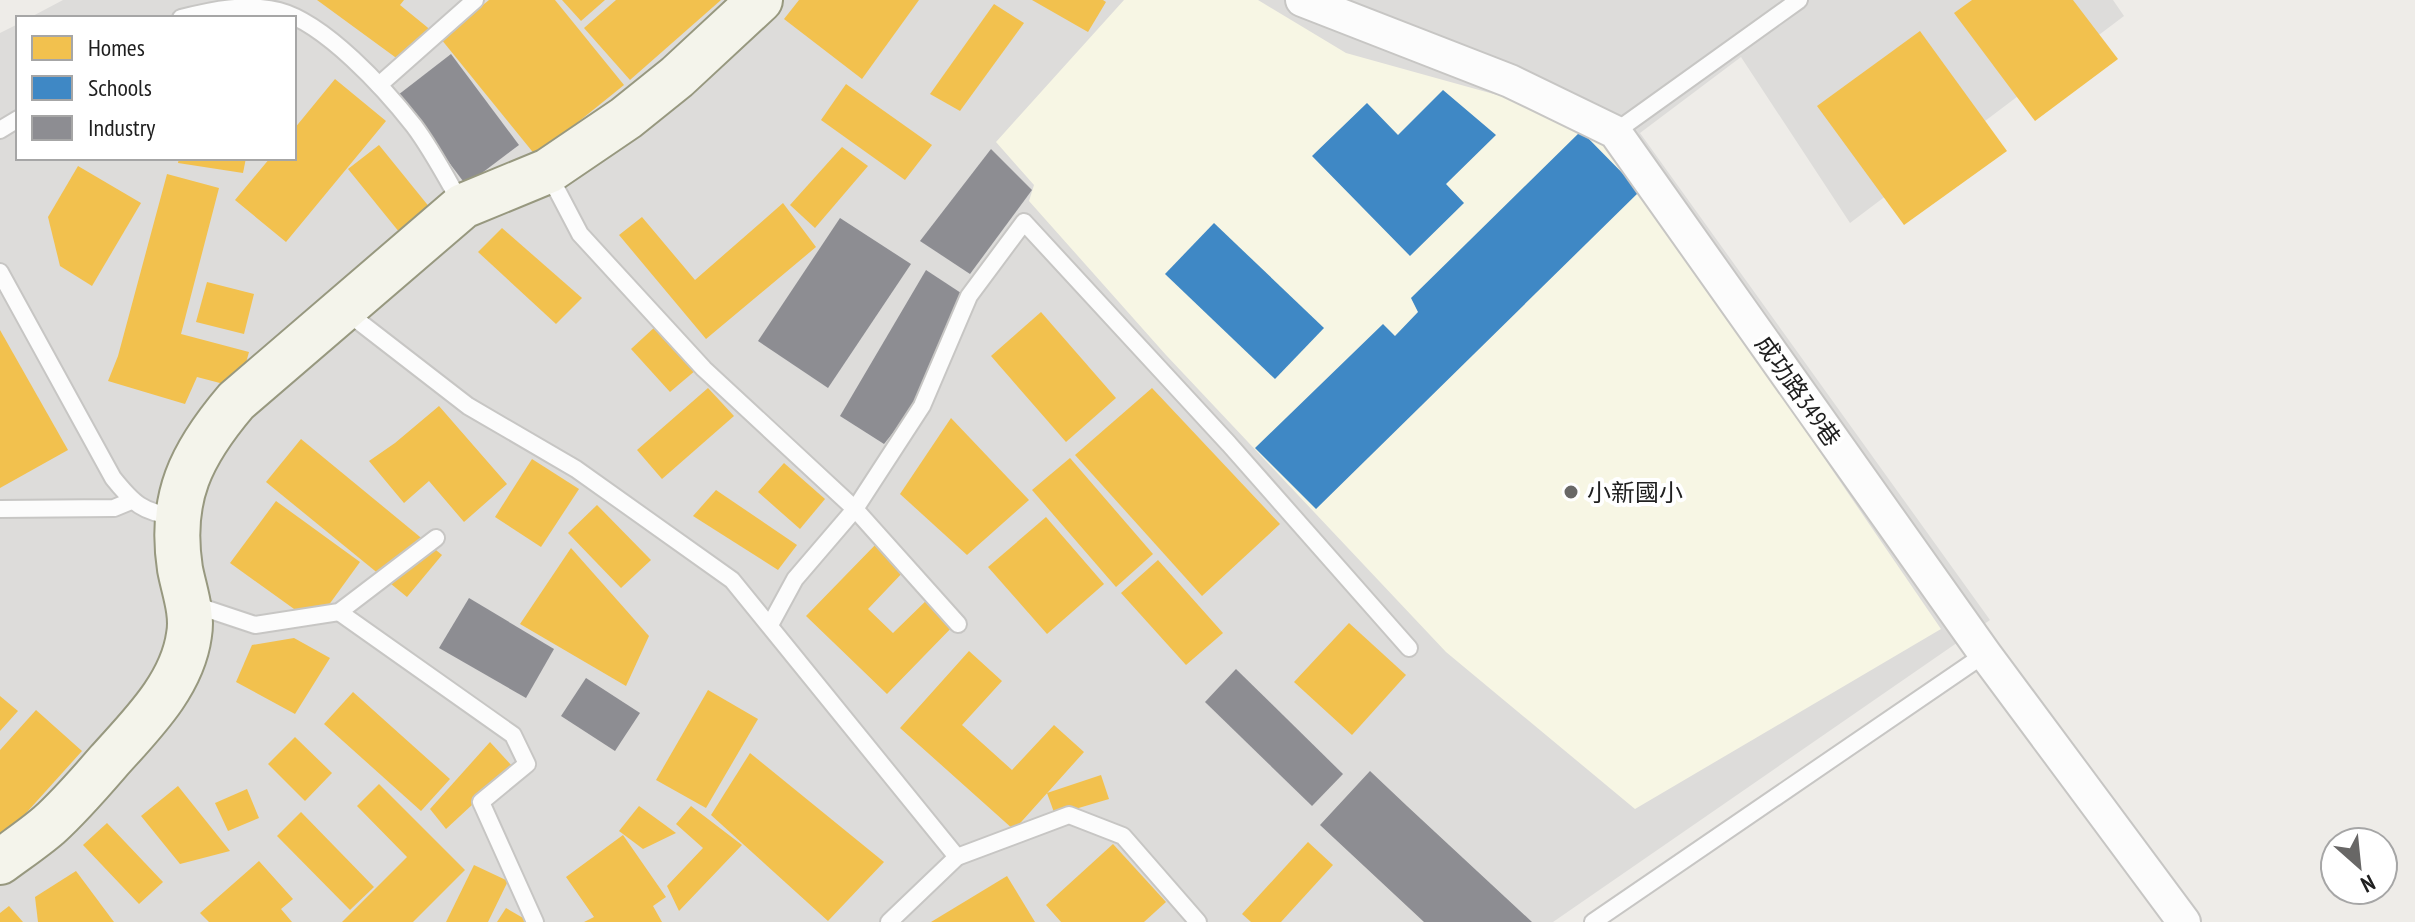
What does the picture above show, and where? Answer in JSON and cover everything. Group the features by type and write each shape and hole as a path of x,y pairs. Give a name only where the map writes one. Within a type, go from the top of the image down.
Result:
{"street":[{"path":"0,862 47,827 72,802 149,716 168,689 185,654 190,635 179,559 177,516 194,458 212,429 236,401 463,206 548,171 626,118 677,77 760,0"},
{"name":"成功路349巷","path":"1302,0 1510,81 1615,132 1985,654 2184,922"}],"lane":[{"path":"379,85 475,0"},
{"path":"1615,132 1799,0"},
{"path":"192,16 236,8 280,11 293,16"},
{"path":"296,17 322,34 379,85 415,128 463,206"},
{"path":"548,171 580,234 704,369 855,509 958,624"},
{"path":"770,625 795,579 855,509 922,406 969,296 1024,222 1229,444 1409,648"},
{"path":"0,272 113,478 131,501 143,509 177,516"},
{"path":"343,309 468,406 576,469 732,580 957,857"},
{"path":"0,509 114,508 131,501"},
{"path":"187,602 255,625 339,612 436,538"},
{"path":"339,612 513,735 527,764 481,802 535,922"},
{"path":"1593,922 1985,654"},
{"path":"889,922 957,857 1069,815 1123,836 1198,922"}],"shaded area":[{"path":"63,0 2113,0 2124,16 1850,223 1741,57 1640,133 1990,620 1553,922 0,922 0,33 16,25 16,160 296,160 296,16 33,16"},
{"name":"小新國小","path":"1124,0 1258,0 1346,53 1548,109 1607,141 1941,629 1635,809 1446,652 1166,355 1029,201 1034,185 996,142"}],"building: Homes":[{"path":"317,0 404,0 400,5 438,36 410,68"},
{"path":"489,0 555,0 624,85 536,156 441,39"},
{"path":"562,0 605,0 581,21"},
{"path":"616,0 721,0 630,80 584,28"},
{"path":"799,0 919,0 862,79 784,19"},
{"path":"1032,0 1103,0 1106,2 1088,32"},
{"path":"1972,0 2073,0 2118,59 2035,121 1954,13"},
{"path":"994,4 1024,23 960,111 930,94"},
{"path":"1920,31 2007,151 1904,225 1817,106"},
{"path":"335,79 386,121 286,242 235,200 268,160 296,160 296,127"},
{"path":"846,84 932,145 905,180 821,120"},
{"path":"379,145 435,214 404,238 348,169"},
{"path":"842,147 868,166 815,228 790,205"},
{"path":"179,160 246,160 243,173 178,163"},
{"path":"78,166 141,203 92,286 60,266 48,217"},
{"path":"167,174 219,188 181,334 249,352 239,388 197,377 185,404 108,381 118,356"},
{"path":"783,203 816,247 706,339 619,235 642,217 695,280"},
{"path":"502,228 582,298 556,324 478,252"},
{"path":"207,282 254,294 244,334 196,322"},
{"path":"1041,312 1116,398 1066,442 991,356"},
{"path":"657,325 696,370 670,392 631,349"},
{"path":"0,330 68,450 0,488"},
{"path":"708,388 734,416 662,479 637,450"},
{"path":"1152,388 1280,524 1202,596 1075,455"},
{"path":"439,406 507,484 464,522 429,481 404,503 369,461"},
{"path":"951,418 1029,500 967,555 900,494"},
{"path":"301,439 442,555 407,597 266,482"},
{"path":"1070,458 1153,554 1116,587 1032,490"},
{"path":"532,459 579,489 541,547 495,517"},
{"path":"784,463 825,499 800,529 758,492"},
{"path":"716,490 797,545 778,570 693,516"},
{"path":"276,501 360,562 315,624 230,563"},
{"path":"597,505 651,560 621,588 568,533"},
{"path":"1046,517 1104,584 1047,634 988,567"},
{"path":"878,542 906,569 868,609 893,633 933,594 959,620 887,694 806,616"},
{"path":"571,548 649,636 626,686 520,624"},
{"path":"1158,560 1223,633 1186,665 1121,593"},
{"path":"1349,623 1406,675 1352,735 1294,682"},
{"path":"294,638 330,658 295,714 236,682 252,645"},
{"path":"969,651 1002,681 962,725 1012,770 1054,725 1084,752 1014,830 900,728"},
{"path":"708,690 758,719 706,808 656,780"},
{"path":"353,692 450,779 421,811 324,724"},
{"path":"0,696 18,711 0,731"},
{"path":"36,710 82,751 0,842 0,750"},
{"path":"295,737 332,773 305,801 268,764"},
{"path":"490,742 513,767 446,829 430,809"},
{"path":"750,753 884,862 828,921 711,815"},
{"path":"1101,775 1109,799 1055,815 1047,793"},
{"path":"379,784 465,870 413,922 342,922 407,857 357,806"},
{"path":"178,786 230,851 180,864 141,816"},
{"path":"247,789 259,818 228,831 215,803"},
{"path":"639,806 676,833 643,849 619,831"},
{"path":"691,806 742,845 679,911 667,886 703,848 676,824"},
{"path":"301,812 374,887 350,910 277,836"},
{"path":"107,823 163,882 139,904 83,845"},
{"path":"623,835 666,897 653,906 662,922 584,922 594,917 566,877"},
{"path":"1308,842 1333,865 1281,922 1251,922 1242,914"},
{"path":"1113,844 1166,902 1144,922 1061,922 1046,905"},
{"path":"259,861 293,899 281,909 292,922 209,922 200,913"},
{"path":"474,865 508,881 488,922 446,922"},
{"path":"76,871 114,922 38,922 35,897"},
{"path":"1007,876 1035,922 931,922"},
{"path":"9,906 23,922 0,922 0,913"},
{"path":"506,908 530,922 497,922"}],"building: Schools":[{"path":"1443,90 1496,135 1446,184 1464,203 1410,256 1312,156 1367,103 1398,135"},
{"path":"1581,131 1640,191 1316,509 1255,448 1383,324 1395,336 1418,312 1411,298"},
{"path":"1214,223 1324,328 1275,379 1165,274"}],"building: Industry":[{"path":"451,54 519,145 466,185 398,95"},
{"path":"991,149 1032,190 970,274 920,241"},
{"path":"840,218 911,264 828,388 758,341"},
{"path":"926,270 961,293 916,404 884,444 840,416"},
{"path":"469,598 554,649 526,698 439,648"},
{"path":"1236,669 1343,774 1312,806 1205,702"},
{"path":"586,678 640,713 615,751 561,716"},
{"path":"1370,771 1532,922 1424,922 1320,825"}],"place":[{"name":"小新國小","path":"1571,492"}]}
